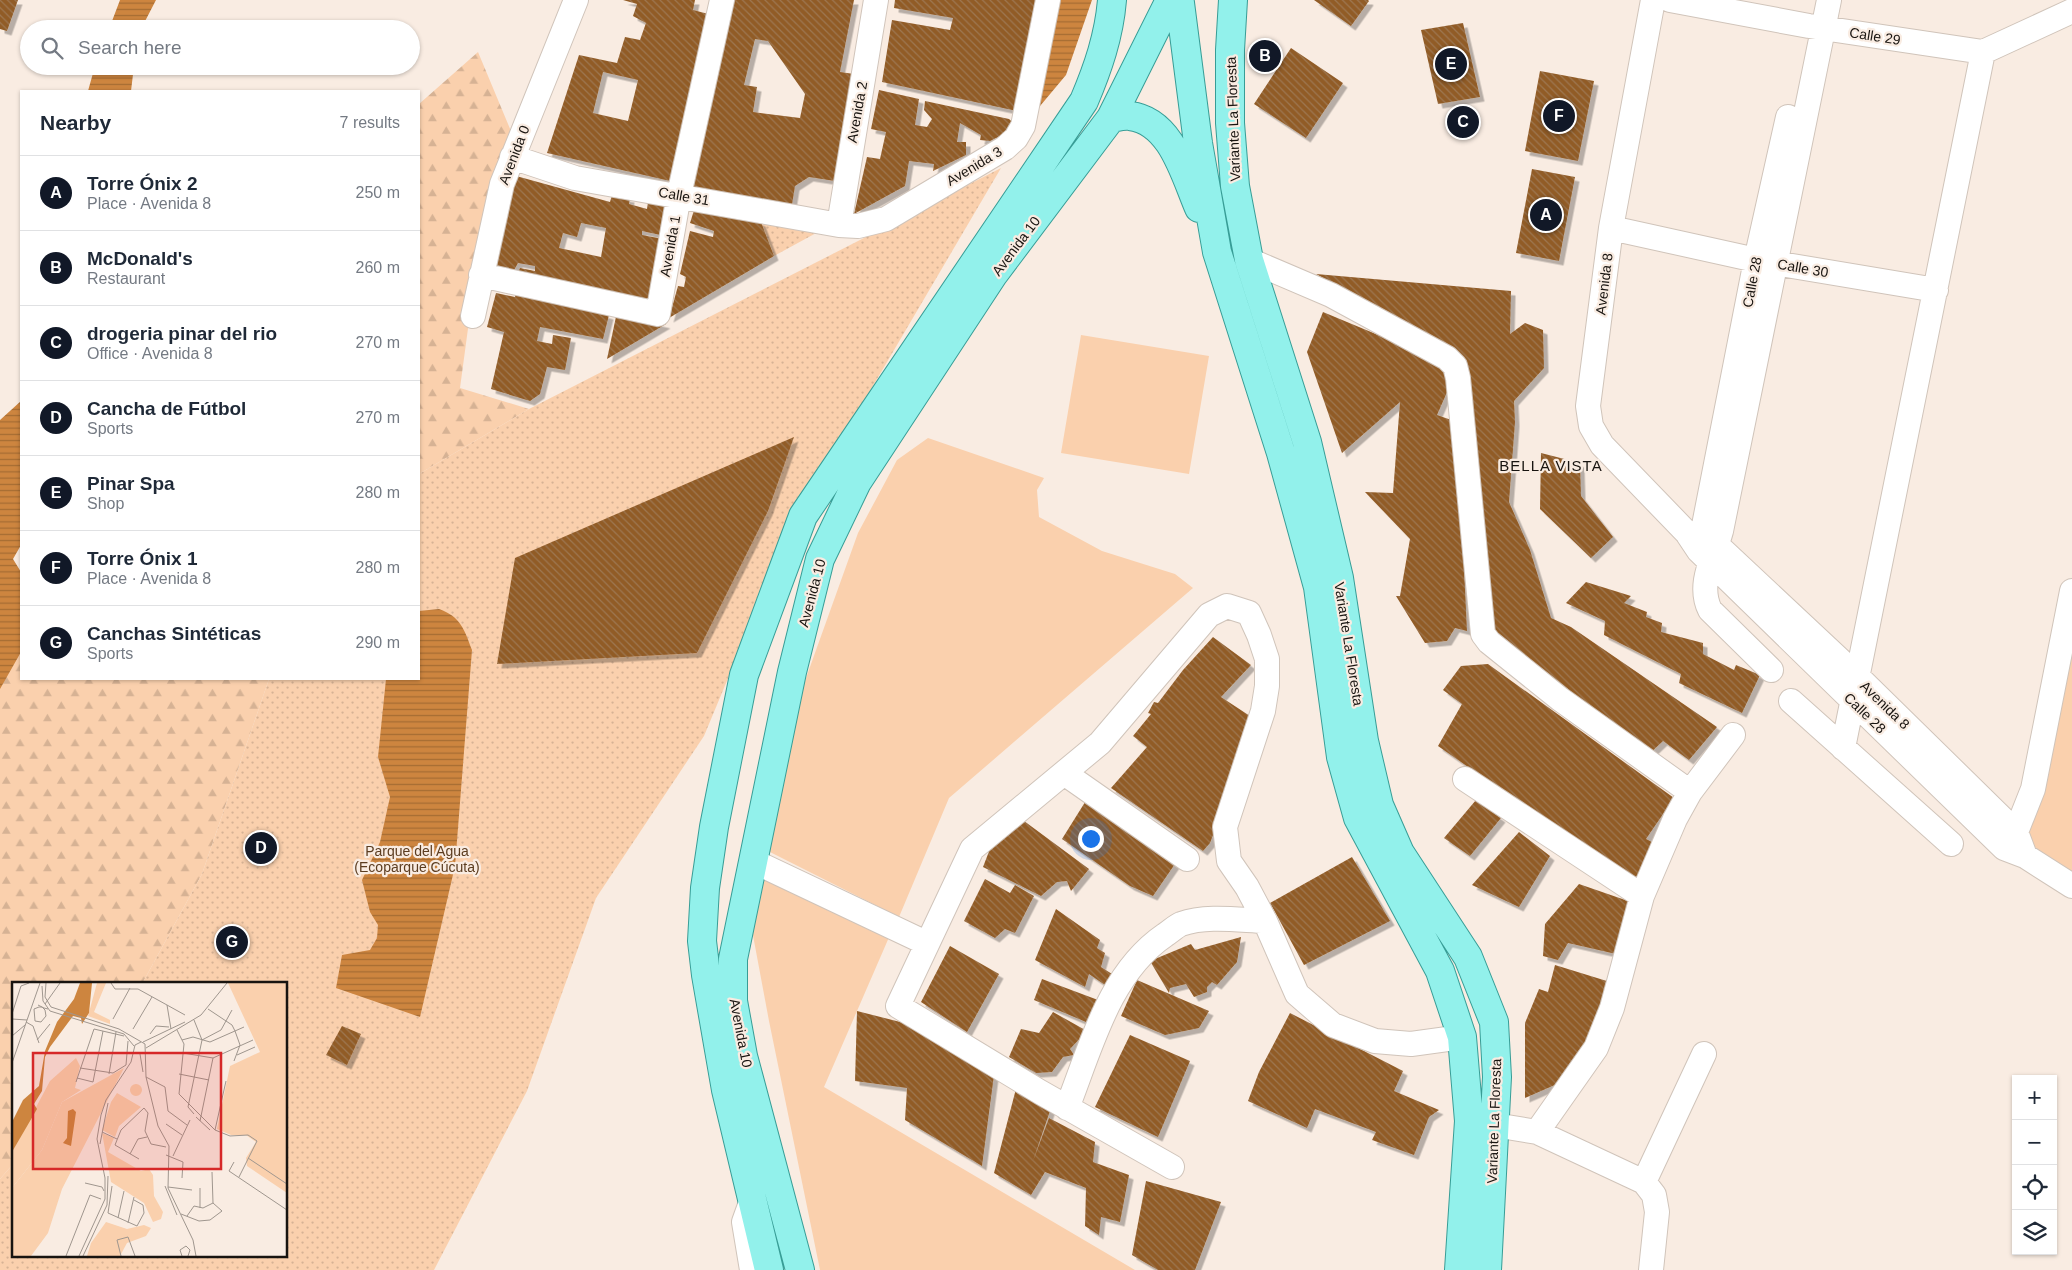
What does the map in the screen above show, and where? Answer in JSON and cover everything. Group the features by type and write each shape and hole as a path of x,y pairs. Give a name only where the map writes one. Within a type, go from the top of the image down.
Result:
{"main road":[{"name":"Avenida 10","path":"769,1270 726,1090 706,975 702,940 705,888 714,827 744,675 803,516 850,443 1084,101 1099,66 1111,17 1112,0"},
{"name":"Variante La Floresta","path":"1233,0 1230,50 1230,124 1235,186 1249,260 1307,442 1339,578 1364,741 1379,805 1400,853 1468,957 1494,1022 1497,1077 1482,1123 1459,1270"},
{"name":"Avenida 10","path":"800,1270 744,1056 733,1002 734,959 792,672 820,559 847,500 875,455 994,275 1111,118 1178,1"},
{"name":"Variante La Floresta","path":"1178,1 1198,143 1217,252 1281,453 1318,587 1341,757 1358,818 1440,971 1462,1037 1482,1123 1487,1270"},
{"path":"1111,118 1129,115 1151,122 1165,137 1177,159 1217,252"}],"street":[{"name":"Avenida 0","path":"473,316 502,184 576,0"},
{"name":"Avenida 1","path":"481,275 658,314 679,195 722,0"},
{"name":"Avenida 2","path":"848,225 876,0"},
{"name":"Avenida 3","path":"848,225 886,218 1005,148 1016,138 1023,126 1048,0"},
{"name":"Avenida 8","path":"1653,0 1611,228 1588,406 1591,426 1602,445 1703,546 1857,676 2015,845 2072,886"},
{"name":"Calle 29","path":"1670,0 1816,27 1983,52"},
{"name":"Calle 28","path":"1814,0 1816,27"},
{"name":"Calle 28","path":"1829,0 1816,27 1703,546 1851,700 2015,845"},
{"path":"1843,748 1851,700 1983,52 2072,10"},
{"name":"Calle 31","path":"512,157 575,178 848,225"},
{"name":"Calle 30","path":"1611,228 1765,262 1936,290"},
{"path":"1249,260 1331,295 1447,358 1455,366 1458,378 1483,634 1489,642 1560,699 1690,792"},
{"path":"1703,546 1705,600 1710,610 1771,670"},
{"path":"2015,845 2033,789 2072,591"},
{"path":"1172,1167 1067,1108 898,1006 926,943 972,849 1100,743 1209,615 1227,606 1248,613 1259,635 1266,659 1266,686 1260,720 1225,827 1229,860 1247,887 1297,994 1333,1025 1375,1041 1411,1044 1462,1037"},
{"path":"1791,701 1951,844"},
{"path":"1537,1132 1596,1048 1612,1008 1642,896 1675,819 1690,792 1733,735"},
{"path":"1064,773 1187,859"},
{"path":"1466,779 1642,896"},
{"path":"753,861 926,943"},
{"path":"1067,1108 1105,1010 1129,969 1152,944 1180,924 1214,919 1264,921"},
{"path":"1644,1182 1704,1054"},
{"path":"1482,1123 1537,1132 1644,1182 1654,1195 1657,1212 1651,1270"},
{"path":"752,1270 744,1222 753,1197"}],"green space":[{"path":"478,52 513,136 476,269 460,388 529,409 420,473 420,103"},
{"name":"Parque del Agua (Ecoparque Cúcuta)","path":"1001,168 793,522 704,736 596,898 527,1091 434,1270 0,1270 0,1179 12,1165 12,1258 288,1258 288,982 143,982 202,874 269,680 420,680 420,473 529,409"},
{"path":"761,222 829,226 774,256"},
{"path":"1081,335 1209,356 1189,474 1061,453"},
{"path":"928,438 1044,478 1037,490 1039,517 1102,551 1175,574 1193,588 949,798 899,917 762,848 787,731 858,533 897,460"},
{"path":"2072,633 2072,873 2051,862 2023,836"},
{"path":"20,650 20,680 269,680 202,874 143,982 12,982 12,1165 0,1179 0,685"},
{"path":"761,874 890,935 824,1087 1135,1270 820,1270 752,930"}],"shaded area":[{"path":"120,0 156,0 146,20 112,20"},
{"path":"1054,0 1092,0 1066,75 1030,118"},
{"path":"92,75 133,75 131,90 88,90"},
{"path":"20,402 20,547 13,559 20,570 20,654 0,689 0,420"},
{"path":"439,609 452,616 464,630 472,650 455,866 420,1017 336,988 342,955 370,950 377,938 378,925 370,912 362,880 380,842 390,797 378,757 386,680 420,680 420,611"}],"building":[{"path":"0,0 18,0 7,31 0,29"},
{"path":"623,0 695,0 693,10 716,16 679,183 547,153 579,55 617,63 625,37 640,40 646,23 633,16 637,4","holes":["603,72 638,80 628,121 593,113"]},
{"path":"729,0 854,0 840,72 854,74 835,181 809,177 795,186 791,211 685,189","holes":["755,39 768,41 805,94 800,118 753,112 757,87 744,85"]},
{"path":"895,0 1041,0 1021,112 882,82 892,20 950,30 953,18 894,8"},
{"path":"1314,0 1368,0 1369,1 1351,26"},
{"path":"1463,23 1480,97 1438,104 1421,30"},
{"path":"1291,48 1343,83 1306,138 1254,104"},
{"path":"1540,71 1594,81 1578,161 1525,151"},
{"path":"879,90 919,99 915,125 927,127 932,119 924,110 925,101 1009,119 1018,127 990,141 980,140 981,135 960,123 957,142 966,142 966,155 933,171 934,164 909,161 905,186 854,214 867,157 880,159 886,132 871,129"},
{"path":"1532,169 1575,177 1559,261 1516,253"},
{"path":"509,174 610,202 612,195 630,198 629,204 647,209 648,202 671,204 665,236 642,231 642,235 663,239 655,304 518,273 520,268 535,271 535,266 518,263 513,272 487,267","holes":["581,223 606,228 601,257 559,248 563,233 577,237"]},
{"path":"696,204 761,222 774,256 669,318 678,286 684,287 686,277 680,274 690,231 713,237 714,231 690,223"},
{"path":"1316,274 1511,291 1510,334 1525,323 1543,330 1544,368 1514,401 1515,422 1509,502 1530,550 1551,618 1571,627 1717,727 1689,760 1663,741 1646,757 1490,630 1460,357"},
{"path":"517,289 609,315 603,339 540,327 537,341 552,344 553,335 571,338 565,370 547,367 540,394 530,401 491,389 504,332 487,327 496,293 515,297"},
{"path":"617,312 666,324 607,359"},
{"path":"1323,312 1419,352 1455,374 1437,415 1457,422 1467,631 1455,628 1447,641 1425,643 1396,596 1400,596 1410,539 1365,492 1393,493 1400,402 1342,453 1307,352"},
{"path":"794,437 768,511 697,653 497,664 515,558"},
{"path":"1541,453 1580,463 1581,496 1613,537 1591,558 1540,509"},
{"path":"1586,582 1631,596 1624,603 1647,612 1646,617 1662,623 1661,632 1703,643 1703,654 1734,670 1736,665 1760,675 1742,713 1679,683 1681,674 1604,635 1605,621 1566,603"},
{"path":"1213,637 1251,665 1221,697 1253,718 1227,798 1210,843 1203,851 1111,788 1147,747 1133,736 1151,714 1148,713 1154,702 1158,703 1183,670"},
{"path":"1488,664 1674,798 1646,839 1654,843 1635,883 1438,746 1462,704 1443,690 1461,666"},
{"path":"1087,799 1177,861 1153,896 1130,886 1062,839"},
{"path":"1476,800 1501,818 1470,856 1444,838"},
{"path":"1020,818 1089,869 1071,891 1067,881 1057,882 1041,896 983,867 993,841"},
{"path":"1519,832 1550,856 1519,907 1472,885"},
{"path":"1352,857 1390,921 1304,965 1270,903"},
{"path":"985,879 1010,893 1015,885 1034,896 1015,933 1005,929 995,938 964,921"},
{"path":"1579,884 1631,902 1616,954 1568,943 1558,960 1543,956 1545,924"},
{"path":"1056,909 1100,940 1097,948 1105,953 1101,967 1112,974 1105,985 1089,974 1085,987 1035,960"},
{"path":"1241,937 1237,962 1217,985 1212,982 1207,987 1207,992 1194,997 1186,984 1170,988 1169,993 1150,961 1191,944 1195,950"},
{"path":"950,946 999,974 967,1032 921,1002"},
{"path":"1555,965 1610,982 1584,1052 1557,1084 1525,1098 1525,1023 1539,989 1548,992"},
{"path":"1042,979 1098,1000 1086,1022 1034,1000"},
{"path":"1137,980 1209,1011 1199,1028 1165,1035 1121,1016"},
{"path":"857,1011 912,1025 994,1075 982,1166 905,1120 907,1088 855,1081"},
{"path":"1053,1012 1087,1031 1070,1049 1074,1055 1063,1057 1052,1072 1036,1073 1009,1057 1021,1029 1039,1033"},
{"path":"1290,1013 1403,1071 1394,1091 1439,1110 1429,1117 1414,1155 1372,1140 1376,1132 1315,1109 1307,1128 1248,1101 1259,1072"},
{"path":"342,1026 361,1034 347,1065 326,1055"},
{"path":"1130,1035 1190,1061 1158,1137 1095,1107"},
{"path":"1017,1085 1052,1105 1033,1161 1049,1118 1095,1142 1093,1162 1129,1175 1120,1222 1101,1217 1099,1235 1085,1226 1086,1188 1045,1172 1031,1195 994,1173"},
{"path":"1146,1181 1221,1202 1195,1270 1158,1270 1132,1255"}],"place":[{"name":"McDonald's","path":"1265,56"},
{"name":"Pinar Spa","path":"1451,64"},
{"name":"Torre Ónix 1","path":"1559,116"},
{"name":"drogeria pinar del rio","path":"1463,122"},
{"name":"Torre Ónix 2","path":"1546,215"},
{"name":"Cancha de Fútbol","path":"261,848"},
{"name":"Canchas Sintéticas","path":"232,942"}],"district":[{"name":"BELLA VISTA","path":"1551,466"}]}
